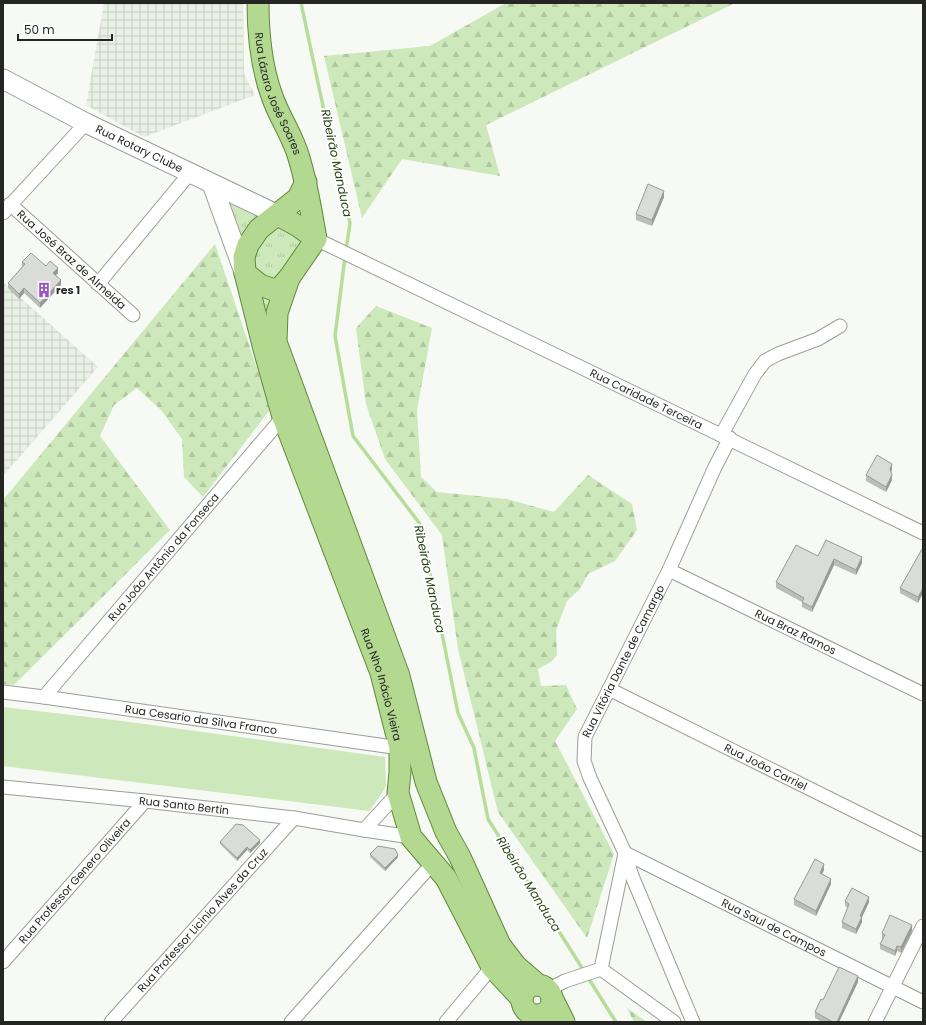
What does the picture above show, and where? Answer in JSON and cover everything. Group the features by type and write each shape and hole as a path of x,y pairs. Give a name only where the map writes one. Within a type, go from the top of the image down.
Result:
{"main road":[{"name":"Rua Lázaro José Soares","path":"258,3 258,30 265,74 272,97 299,156 325,243"},
{"name":"Rua Rotary Clube","path":"3,79 86,123 278,216"},
{"path":"245,273 244,257 248,245 260,229 278,216 298,198 306,182"},
{"path":"212,184 270,346"},
{"path":"245,273 260,284 277,291 325,243 298,226 278,216"},
{"path":"270,346 277,313 289,278"},
{"name":"Rua Nho Inácio Vieira","path":"270,346 283,417 381,673 400,748 398,793 412,837 446,878 492,967 531,1012"},
{"name":"Rua Nho Inácio Vieira","path":"270,346 398,676 426,782 446,832 460,857 500,945 516,966 551,989"},
{"path":"398,793 402,788 411,784 426,782"},
{"path":"529,987 551,989 552,1003 547,1012 542,1014 531,1012 523,994 529,987"},
{"path":"551,989 564,1022"}],"street":[{"path":"7,209 86,123"},
{"path":"98,284 190,173"},
{"name":"Rua José Braz de Almeida","path":"7,209 98,284 133,316"},
{"name":"Rua Caridade Terceira","path":"325,243 923,532"},
{"name":"Rua Vitória Dante de Camargo","path":"693,1022 632,876 625,853 590,778 584,761 585,736 669,570 715,467 726,436 755,374 765,361 778,354 818,339 840,326"},
{"name":"Rua João Antônio da Fonseca","path":"44,697 283,417"},
{"name":"Rua Braz Ramos","path":"669,570 923,694"},
{"name":"Rua João Carriel","path":"609,689 923,844"},
{"name":"Rua Cesario da Silva Franco","path":"3,692 400,748"},
{"name":"Rua Santo Bertin","path":"3,787 294,818 412,837"},
{"path":"364,830 398,793"},
{"name":"Rua Professor Genero Oliveira","path":"3,962 145,801"},
{"name":"Rua Professor Licinio Alves da Cruz","path":"111,1022 294,818"},
{"path":"596,971 625,853"},
{"name":"Rua Saul de Campos","path":"625,853 923,1002"},
{"path":"291,1022 433,863"},
{"path":"875,1022 923,926"},
{"path":"446,1022 492,967"},
{"path":"551,989 596,971"},
{"path":"596,971 674,1022"}],"shaded area":[{"path":"104,3 243,3 244,74 255,95 144,137 86,105"},
{"path":"3,282 98,367 3,476"}],"green space":[{"path":"506,3 735,3 486,125 500,176 402,159 362,218 324,56 430,46"},
{"path":"226,198 263,216 242,247"},
{"path":"276,226 289,230 300,239 301,246 274,281 252,268 258,240"},
{"path":"215,244 269,404 269,411 203,497 184,477 182,439 161,410 137,388 114,405 100,436 170,530 14,685 3,684 3,500"},
{"path":"255,290 275,296 268,325"},
{"path":"376,306 432,328 417,410 421,477 437,492 507,499 554,512 588,475 632,504 637,530 615,561 588,574 580,589 567,601 556,630 557,655 551,662 538,669 541,686 566,685 577,709 555,741 614,854 587,938 498,812 458,649 442,535 385,459 366,404 356,328"},
{"path":"3,707 122,721 385,757 386,786 369,811 3,766"},
{"path":"627,1008 647,1022 634,1022"}],"building":[{"path":"648,184 664,191 652,220 636,214"},
{"path":"31,253 46,266 50,261 58,268 53,273 61,280 40,303 24,288 19,294 8,283 25,264 22,262"},
{"path":"877,455 892,464 890,469 892,475 886,487 866,475"},
{"path":"826,540 862,557 856,570 834,559 812,607 802,602 804,598 776,582 796,545 818,556"},
{"path":"922,549 923,588 918,597 900,588"},
{"path":"236,824 243,825 260,840 250,850 247,847 237,858 220,842"},
{"path":"378,846 395,849 398,855 385,868 370,854"},
{"path":"815,859 824,864 820,873 831,879 816,911 794,899"},
{"path":"852,888 869,897 856,929 842,922 849,904 845,901"},
{"path":"890,915 912,925 901,947 897,946 895,951 880,944 885,935 882,933"},
{"path":"839,967 858,976 837,1022 833,1022 815,1012 821,999 823,1000"}],"waterway":[{"name":"Ribeirão Manduca","path":"301,3 330,139 350,223 346,250"},
{"name":"Ribeirão Manduca","path":"345,257 335,336 353,436 420,524 458,713 474,748 488,819 584,971"},
{"name":"Ribeirão Manduca","path":"587,976 616,1022"}],"place":[{"name":"res 1","path":"44,290"}]}
